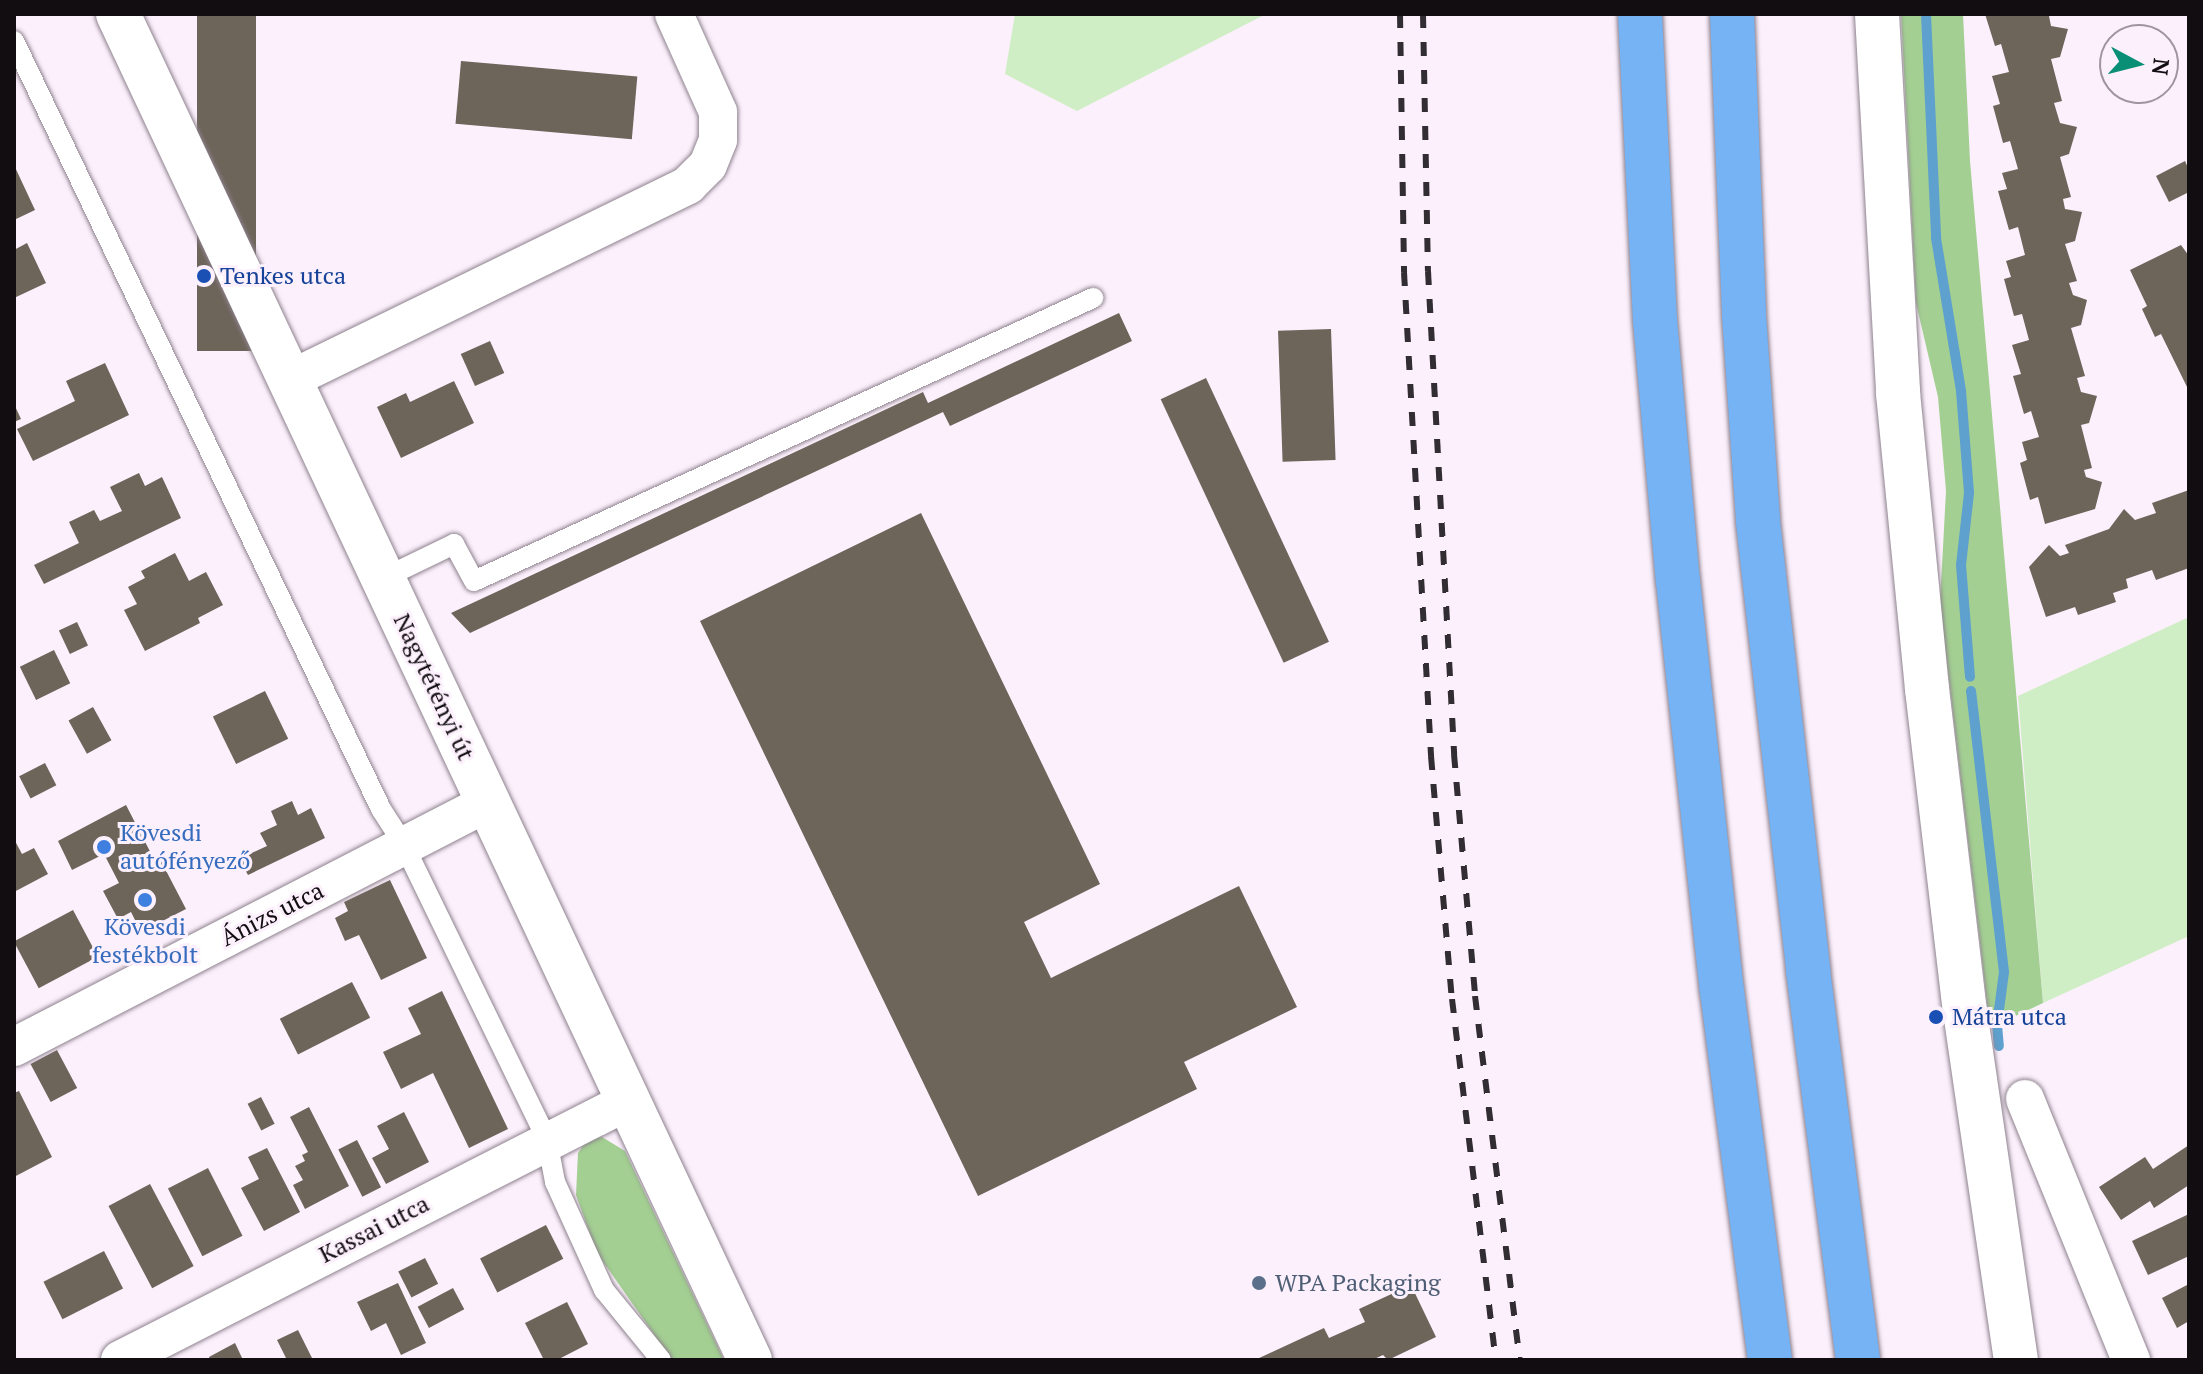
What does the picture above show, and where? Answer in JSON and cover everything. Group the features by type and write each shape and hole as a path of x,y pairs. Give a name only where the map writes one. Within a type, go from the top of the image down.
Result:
{"highway":[{"path":"1640,14 1655,320 1678,581 1722,991 1770,1360"},
{"path":"1732,14 1744,315 1758,522 1808,970 1858,1360"}],"main road":[{"name":"Nagytétényi út","path":"118,14 750,1360"},
{"path":"1877,14 1898,393 1927,689 1967,1024 2016,1360"}],"street":[{"path":"291,379 688,185 708,165 718,140 718,112 674,14"},
{"name":"Ánizs utca","path":"14,1047 487,803"},
{"path":"2025,1099 2131,1360"},
{"name":"Kassai utca","path":"120,1360 628,1101"}],"lane":[{"path":"14,41 381,809 404,845 547,1140 555,1182 604,1290 661,1360"},
{"path":"384,578 454,544 474,581 1093,298"}],"green space":[{"path":"1015,14 1266,14 1077,111 1005,74"},
{"path":"1901,14 1963,14 1970,161 2043,1003 1990,1028 1940,603 1946,491 1938,397 1916,303"},
{"path":"2189,617 2189,936 2043,1003 2018,696"},
{"path":"602,1137 625,1151 724,1360 672,1360 597,1253 576,1195 578,1153 587,1140"}],"building":[{"path":"197,14 256,14 256,351 197,351"},
{"path":"1985,14 2054,14 2049,16 2051,26 2068,29 2060,57 2051,59 2062,101 2054,103 2060,123 2077,127 2069,154 2060,157 2071,197 2063,199 2065,209 2082,212 2075,241 2065,244 2077,281 2069,283 2073,295 2087,300 2081,325 2071,328 2085,376 2077,378 2081,392 2097,396 2089,423 2081,425 2092,468 2084,470 2086,477 2102,482 2095,509 2045,524 2038,497 2030,500 2020,463 2027,460 2022,442 2039,437 2031,411 2024,414 2013,376 2021,374 2012,345 2029,340 2022,314 2014,316 2004,279 2011,277 2006,261 2025,255 2018,227 2009,230 1998,191 2007,189 2002,173 2018,169 2010,141 2003,143 1993,106 2000,104 1992,76 2009,72 2001,44 1995,46"},
{"path":"461,61 637,76 632,139 456,124"},
{"path":"2185,161 2189,170 2189,192 2169,202 2156,176"},
{"path":"14,165 35,210 14,220"},
{"path":"27,243 46,283 14,298 14,250"},
{"path":"2181,245 2189,256 2189,391 2161,334 2155,337 2142,309 2147,306 2130,270"},
{"path":"1119,313 1132,341 950,426 943,412 470,633 451,613 923,392 928,403"},
{"path":"1331,329 1336,460 1283,462 1278,331"},
{"path":"490,341 504,373 475,386 461,354"},
{"path":"105,363 129,415 33,461 17,429 75,401 66,381"},
{"path":"1206,378 1329,642 1284,663 1161,399"},
{"path":"454,381 474,423 401,458 377,407 406,393 410,402"},
{"path":"14,404 21,419 14,422"},
{"path":"139,473 145,486 162,477 181,518 44,584 34,565 79,543 69,522 94,510 100,521 122,511 110,487"},
{"path":"2189,490 2189,568 2156,580 2152,570 2126,579 2128,588 2113,593 2116,602 2078,615 2075,607 2046,617 2029,567 2049,545 2060,556 2069,553 2065,545 2109,529 2124,509 2135,520 2156,513 2152,503"},
{"path":"921,513 1100,884 1024,922 1051,978 1239,886 1297,1007 1184,1062 1197,1089 978,1196 700,621"},
{"path":"175,553 189,581 206,572 223,605 198,618 200,623 145,651 124,610 137,604 128,587 145,578 141,571"},
{"path":"77,622 88,646 70,654 59,630"},
{"path":"54,650 70,683 36,700 20,667"},
{"path":"265,691 288,739 236,764 213,716"},
{"path":"93,707 111,740 87,754 69,721"},
{"path":"45,763 56,785 31,798 19,776"},
{"path":"292,801 298,815 311,808 325,838 248,875 239,859 267,846 260,833 277,825 271,811"},
{"path":"126,805 156,863 161,861 186,909 141,932 131,912 118,919 103,891 119,883 104,854 72,870 58,841"},
{"path":"14,839 22,854 34,848 48,874 14,892"},
{"path":"390,880 427,958 381,980 359,935 345,941 335,918 348,911 344,902"},
{"path":"73,910 98,957 39,988 14,941"},
{"path":"352,982 370,1018 298,1054 280,1019"},
{"path":"442,991 508,1129 469,1148 433,1073 401,1089 383,1052 421,1034 408,1008"},
{"path":"57,1050 77,1088 51,1102 31,1064"},
{"path":"19,1091 52,1157 14,1177 14,1093"},
{"path":"261,1097 275,1124 261,1131 248,1104"},
{"path":"309,1107 349,1186 305,1209 293,1185 303,1180 295,1166 305,1161 302,1155 308,1152 290,1117"},
{"path":"404,1112 429,1162 386,1184 372,1158 389,1149 377,1126"},
{"path":"357,1140 381,1187 362,1197 338,1150"},
{"path":"2189,1145 2189,1185 2154,1208 2150,1201 2121,1220 2099,1187 2145,1157 2153,1169"},
{"path":"267,1148 300,1212 264,1231 241,1188 259,1179 248,1157"},
{"path":"208,1168 243,1236 202,1256 168,1188"},
{"path":"150,1184 194,1266 152,1288 109,1206"},
{"path":"2189,1214 2189,1256 2148,1275 2132,1241"},
{"path":"546,1225 563,1259 497,1292 480,1259"},
{"path":"104,1251 123,1288 62,1319 43,1282"},
{"path":"425,1258 438,1284 411,1297 398,1272"},
{"path":"398,1283 426,1343 401,1355 386,1323 371,1331 357,1302"},
{"path":"2189,1284 2189,1321 2177,1328 2162,1298"},
{"path":"1411,1285 1436,1337 1388,1360 1383,1355 1372,1360 1255,1360 1324,1328 1329,1338 1365,1322 1359,1309"},
{"path":"453,1288 464,1309 429,1328 418,1307"},
{"path":"567,1302 588,1344 557,1360 544,1360 525,1323"},
{"path":"298,1330 313,1360 287,1360 277,1340"},
{"path":"235,1343 243,1360 210,1360 209,1357"}],"waterway":[{"path":"1926,14 1936,238 1961,391 1969,493 1961,565 1970,677"},
{"path":"1971,691 2004,972 1997,1025 1999,1046"}],"railway":[{"path":"1400,14 1404,272 1431,756 1452,999 1496,1360"},
{"path":"1423,14 1428,271 1454,754 1475,996 1520,1360"}],"place":[{"name":"Tenkes utca","path":"204,276"},
{"name":"Kövesdi autófényező","path":"104,847"},
{"name":"Kövesdi festékbolt","path":"145,900"},
{"name":"Mátra utca","path":"1936,1017"},
{"name":"WPA Packaging","path":"1259,1283"}]}
